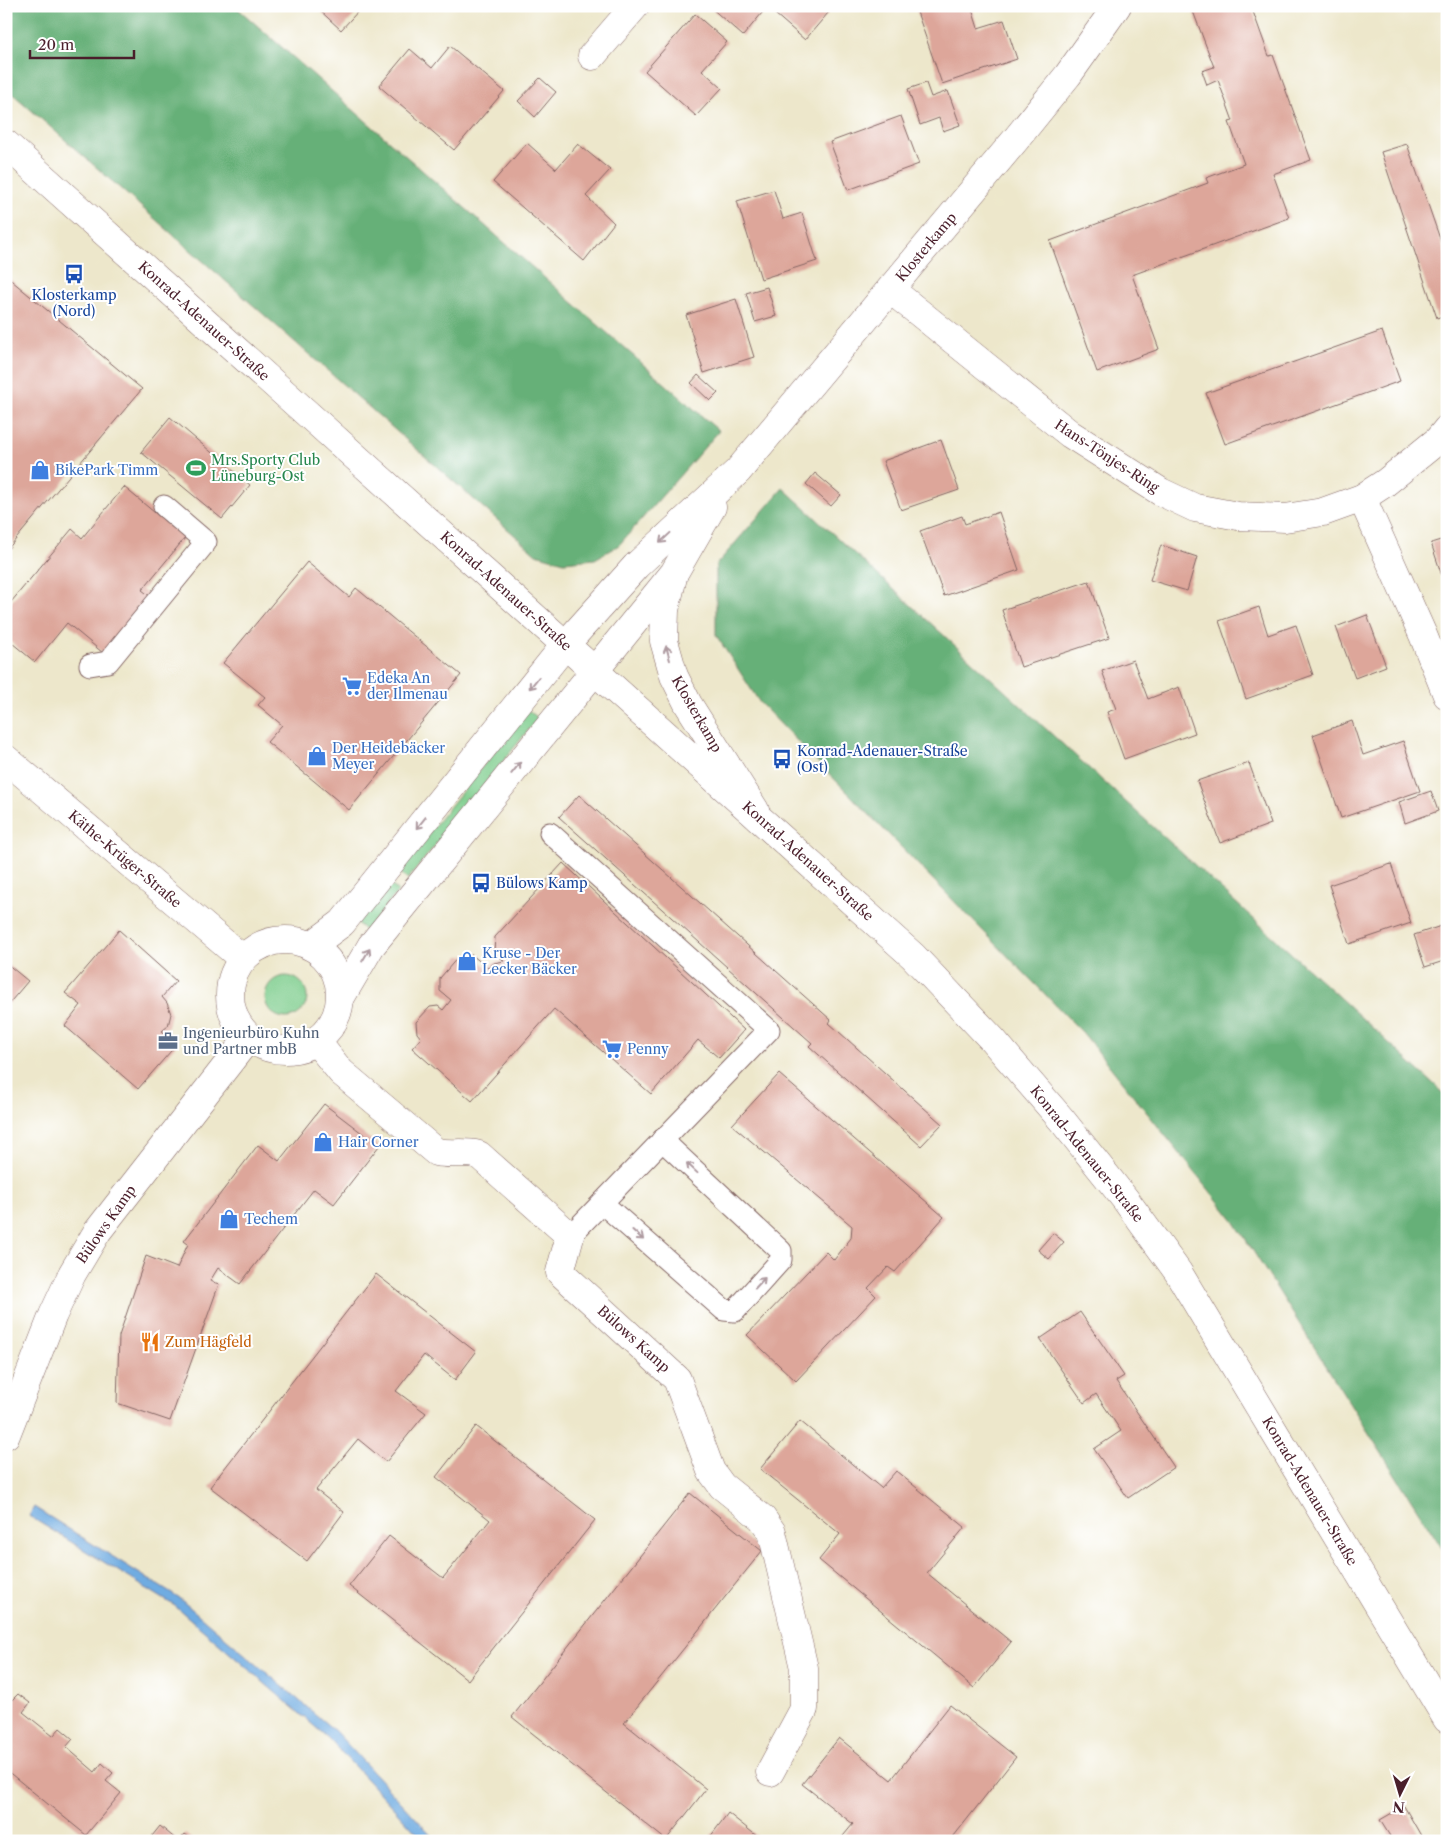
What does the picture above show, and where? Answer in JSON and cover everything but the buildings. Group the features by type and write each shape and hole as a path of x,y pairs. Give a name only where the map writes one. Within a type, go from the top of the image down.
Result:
{"street":[{"path":"592,56 635,6"},
{"name":"Klosterkamp","path":"565,645 636,566 743,465 891,290 1068,75 1117,6"},
{"name":"Konrad-Adenauer-Straße","path":"6,144 920,963 992,1039 1062,1119 1126,1199 1178,1272 1447,1719"},
{"name":"Hans-Tönjes-Ring","path":"891,290 1070,434 1161,492 1195,508 1238,516 1285,518 1323,512 1362,498 1385,484 1438,440 1447,429"},
{"name":"Klosterkamp","path":"595,670 674,573 726,481"},
{"path":"1362,498 1447,695"},
{"name":"Klosterkamp","path":"674,573 665,610 664,641 674,676 688,704 759,817"},
{"path":"311,946 342,923 565,645"},
{"path":"341,997 371,946 595,670"},
{"name":"Käthe-Krüger-Straße","path":"6,759 243,959"},
{"path":"293,940 311,946 323,955 333,967 339,982 341,997 334,1022 326,1033 316,1041 300,1048 282,1050 265,1046 249,1037 238,1024 232,1008 230,991 234,974 243,959 258,948 275,941 293,940"},
{"name":"Bülows Kamp","path":"6,1435 60,1299 72,1274 97,1232 249,1037"},
{"path":"316,1041 341,1072 436,1152 447,1155 468,1152 479,1155 570,1236"},
{"name":"Bülows Kamp","path":"570,1236 560,1272 677,1379 710,1471 722,1486 762,1518 772,1532 804,1668 804,1710 770,1772"}],"lane":[{"path":"90,665 108,662 206,542 164,506"},
{"path":"550,833 769,1030 570,1236"},
{"path":"602,1202 724,1310 735,1311 781,1260 781,1251 662,1140"}],"green space":[{"path":"6,6 235,6 719,431 619,545 595,559 564,562 536,554 6,88"},
{"path":"783,488 1447,1096 1447,1556 1234,1221 1083,1033 760,703 716,635 716,565"},
{"path":"528,710 538,718 408,879 398,871"},
{"path":"389,883 398,891 366,931 357,923"},
{"path":"286,976 301,982 307,997 301,1012 286,1018 271,1012 265,997 271,982"}],"water":[{"path":"34,1507 180,1599 335,1731 437,1841 424,1841 328,1738 175,1606 29,1516"}],"place":[{"name":"Klosterkamp (Nord)","path":"74,274"},
{"name":"Mrs.Sporty Club Lüneburg-Ost","path":"196,468"},
{"name":"BikePark Timm","path":"40,470"},
{"name":"Edeka An der Ilmenau","path":"352,686"},
{"name":"Der Heidebäcker Meyer","path":"317,756"},
{"name":"Konrad-Adenauer-Straße (Ost)","path":"782,759"},
{"name":"Bülows Kamp","path":"481,883"},
{"name":"Kruse - Der Lecker Bäcker","path":"467,961"},
{"name":"Ingenieurbüro Kuhn und Partner mbB","path":"168,1041"},
{"name":"Penny","path":"612,1049"},
{"name":"Hair Corner","path":"323,1142"},
{"name":"Techem","path":"229,1219"},
{"name":"Zum Hägfeld","path":"150,1342"}]}
